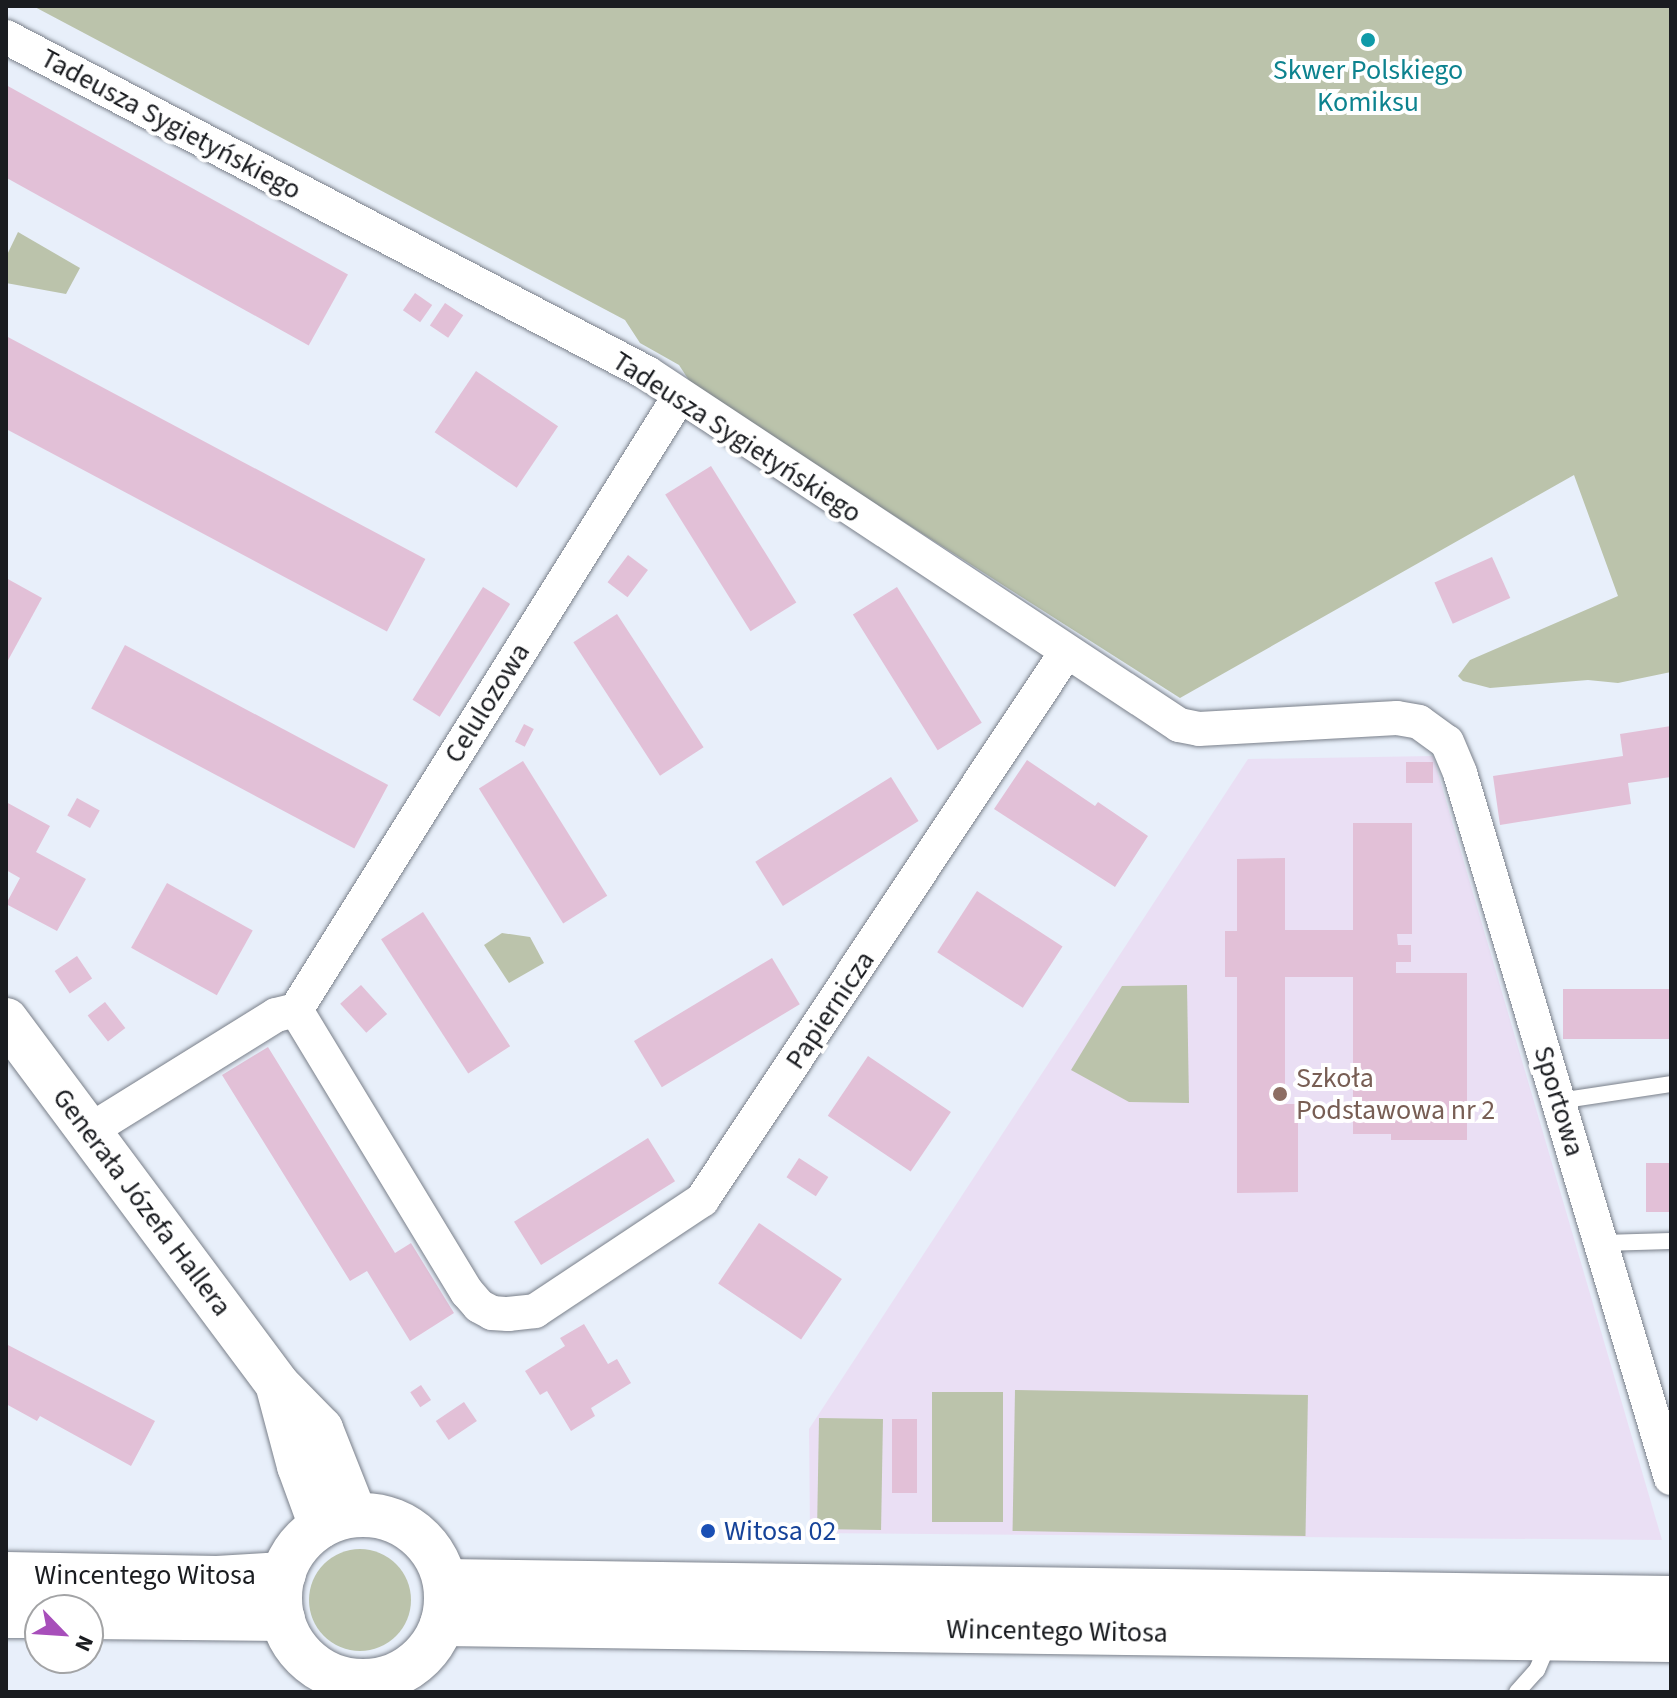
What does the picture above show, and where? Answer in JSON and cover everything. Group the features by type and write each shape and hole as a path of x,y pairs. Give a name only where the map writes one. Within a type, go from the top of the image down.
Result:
{"main road":[{"name":"Generała Józefa Hallera","path":"6,1020 278,1385 321,1429 338,1521"},
{"path":"385,1518 412,1531 433,1553 445,1581 446,1603 442,1624 431,1647 413,1665 390,1677 338,1685 294,1645 283,1619 280,1596 284,1574 298,1547 338,1521 385,1518"},
{"name":"Wincentego Witosa","path":"6,1574 217,1578 284,1574"},
{"name":"Wincentego Witosa","path":"445,1581 511,1579 1671,1598"},
{"name":"Wincentego Witosa","path":"104,1617 283,1619"},
{"name":"Wincentego Witosa","path":"442,1624 1671,1640"}],"street":[{"name":"Tadeusza Sygietyńskiego","path":"6,37 647,373 1160,714 1189,727 1397,718 1434,731"},
{"name":"Celulozowa","path":"296,1010 679,397"},
{"name":"Papiernicza","path":"296,1010 467,1292 492,1313 535,1311 702,1200 1067,651"},
{"name":"Sportowa","path":"1434,731 1447,742 1460,773 1671,1478"},
{"path":"89,1131 276,1015 296,1010"}],"lane":[{"path":"1559,1101 1671,1084"},
{"path":"1602,1243 1671,1241"},
{"path":"1517,1692 1537,1670 1551,1638"}],"shaded area":[{"name":"Szkoła Podstawowa nr 2","path":"1433,756 1662,1540 810,1533 809,1429 1248,759"}],"green space":[{"path":"33,6 1671,6 1671,672 1618,683 1588,680 1490,688 1463,681 1458,676 1470,660 1618,596 1574,475 1180,698 694,388 679,365 640,343 625,320"},
{"path":"18,232 80,268 66,294 6,283 6,257"},
{"path":"502,933 530,937 544,963 509,983 484,945"},
{"path":"1187,985 1189,1103 1129,1102 1071,1070 1122,986"},
{"path":"1015,1390 1308,1395 1305,1536 1013,1531"},
{"path":"932,1392 1003,1392 1003,1522 932,1522"},
{"path":"819,1418 883,1419 881,1530 817,1529"},
{"path":"360,1549 379,1553 396,1564 407,1581 411,1600 407,1619 396,1636 379,1647 360,1651 341,1647 324,1636 313,1619 309,1600 313,1581 324,1564 341,1553"}],"building":[{"path":"6,85 348,275 309,345 6,178"},
{"path":"415,293 432,305 420,322 403,310"},
{"path":"445,303 463,315 448,338 430,325"},
{"path":"6,336 425,559 387,631 6,429"},
{"path":"476,371 558,426 517,488 435,432"},
{"path":"711,466 796,603 751,631 665,495"},
{"path":"628,555 648,570 628,597 608,582"},
{"path":"1492,557 1510,598 1453,624 1434,583"},
{"path":"6,578 42,598 6,664"},
{"path":"483,587 510,604 440,717 413,700"},
{"path":"897,587 982,723 938,750 853,615"},
{"path":"617,614 704,747 660,776 573,642"},
{"path":"125,645 388,785 354,848 91,709"},
{"path":"524,724 534,729 525,747 515,742"},
{"path":"1671,726 1671,777 1628,783 1631,804 1500,825 1493,776 1623,756 1620,734"},
{"path":"1027,760 1095,806 1098,802 1148,836 1115,887 994,809"},
{"path":"523,761 607,896 563,923 479,789"},
{"path":"1406,762 1433,762 1433,783 1406,783"},
{"path":"891,777 919,821 783,906 755,862"},
{"path":"77,798 100,811 90,828 67,815"},
{"path":"6,802 50,826 36,852 86,879 57,931 6,904 20,878 6,870"},
{"path":"1353,823 1412,823 1412,934 1397,934 1398,945 1411,945 1411,962 1396,962 1396,973 1467,973 1467,1140 1391,1140 1391,1134 1353,1134 1353,977 1285,977 1285,1104 1298,1104 1298,1192 1237,1193 1237,977 1225,977 1225,931 1237,931 1237,859 1285,858 1285,930 1353,930"},
{"path":"167,883 253,931 217,995 131,948"},
{"path":"977,891 1063,947 1023,1008 937,952"},
{"path":"423,912 510,1046 468,1073 381,939"},
{"path":"77,956 92,978 70,993 55,971"},
{"path":"772,958 800,1004 662,1087 634,1041"},
{"path":"361,985 387,1014 366,1033 340,1004"},
{"path":"1563,989 1671,989 1671,1039 1563,1039"},
{"path":"105,1002 125,1028 108,1042 88,1016"},
{"path":"268,1047 395,1253 411,1243 454,1313 410,1341 367,1271 350,1281 222,1075"},
{"path":"868,1056 951,1112 911,1172 828,1116"},
{"path":"648,1138 675,1181 541,1265 514,1222"},
{"path":"799,1158 828,1177 816,1196 786,1177"},
{"path":"1646,1163 1671,1163 1671,1212 1646,1212"},
{"path":"759,1223 842,1279 801,1339 718,1284"},
{"path":"584,1324 608,1364 617,1359 631,1383 591,1408 595,1416 571,1431 547,1391 540,1395 525,1371 565,1346 560,1338"},
{"path":"6,1344 155,1421 131,1466 40,1416 37,1421 6,1404"},
{"path":"421,1385 431,1400 420,1407 410,1392"},
{"path":"464,1402 477,1421 449,1440 436,1421"},
{"path":"892,1419 917,1419 917,1493 892,1493"}],"place":[{"name":"Skwer Polskiego Komiksu","path":"1368,40"},
{"name":"Szkoła Podstawowa nr 2","path":"1280,1094"},
{"name":"Witosa 02","path":"708,1531"}]}
